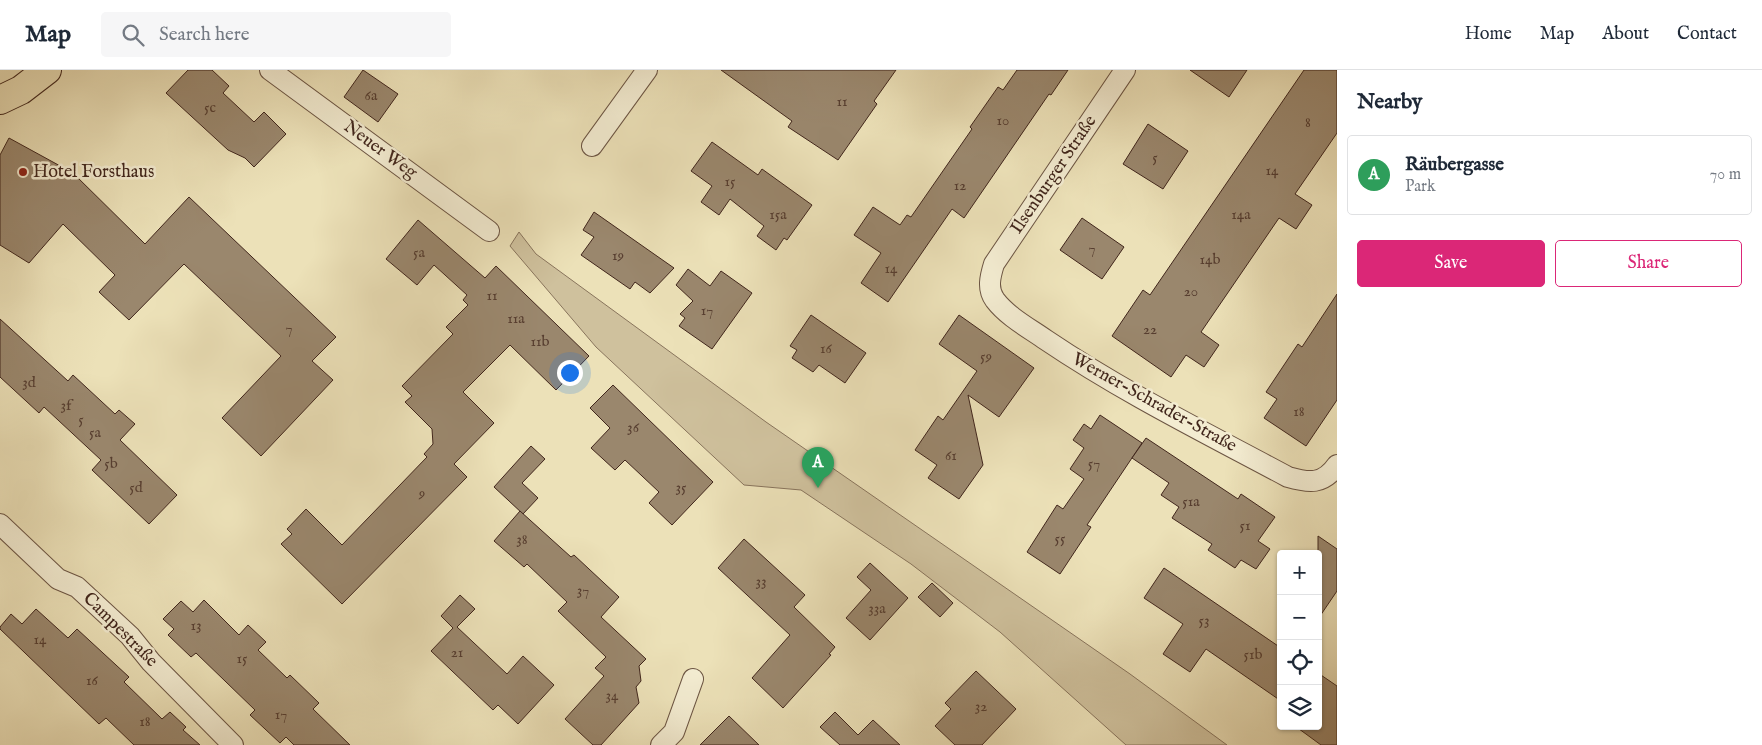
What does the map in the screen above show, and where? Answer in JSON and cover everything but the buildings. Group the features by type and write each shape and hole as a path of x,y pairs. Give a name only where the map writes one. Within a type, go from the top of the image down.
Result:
{"main road":[{"path":"0,100 21,90 47,70"}],"street":[{"name":"Neuer Weg","path":"270,70 489,231"},
{"path":"592,146 648,70"},
{"name":"Ilsenburger Straße","path":"989,282 994,264 1125,70"},
{"name":"Werner-Schrader-Straße","path":"989,282 994,299 1006,311 1069,355 1119,386 1288,477 1313,482 1325,477 1337,464"},
{"name":"Campestraße","path":"0,524 58,579 78,587 130,636 151,662 233,745"},
{"path":"661,745 674,732 693,679"}],"shaded area":[{"path":"519,232 536,254 766,422 1130,674 1227,745 1126,745 1000,632 911,564 801,490 744,485 596,347 510,246"}],"place":[{"name":"Hotel Forsthaus","path":"23,172"},
{"name":"Räubergasse","path":"818,488"}]}
